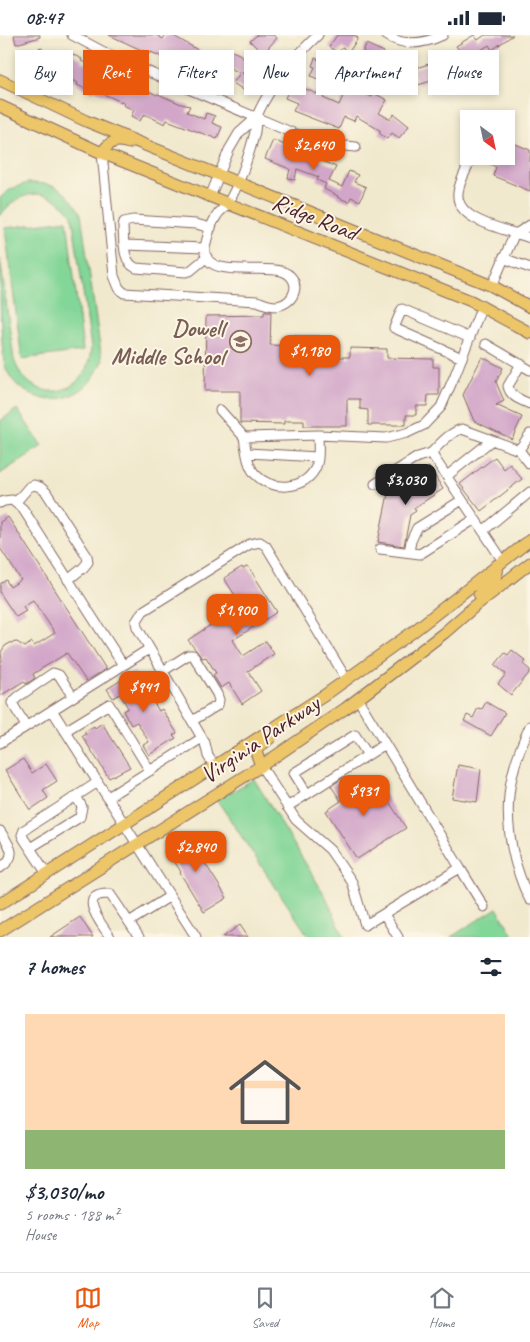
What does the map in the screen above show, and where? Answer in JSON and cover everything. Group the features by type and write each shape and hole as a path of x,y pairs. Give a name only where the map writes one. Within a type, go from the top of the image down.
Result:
{"main road":[{"name":"Ridge Road","path":"0,80 86,121 237,184 492,286 530,307"},
{"name":"Ridge Road","path":"0,106 102,153 482,306 530,333"},
{"path":"102,153 110,143 117,140 126,141 146,151 166,154"},
{"path":"482,306 492,286"},
{"name":"Virginia Parkway","path":"0,904 215,767 347,680 414,631 530,540"},
{"path":"444,633 446,623 496,577 500,563"},
{"name":"Virginia Parkway","path":"0,931 262,766 358,699 444,633 530,563"},
{"path":"262,766 256,752 259,747 292,723 298,712"}],"street":[{"path":"72,35 104,52 158,76 324,144 356,147"},
{"path":"211,228 176,222 127,221 122,226 128,263 136,268 186,272 190,271 206,253 211,228 216,216 228,205 237,184 255,134 257,117 267,96 284,71 318,35"},
{"path":"386,35 405,42 420,43 442,35"},
{"path":"210,197 229,150 239,133 257,117"},
{"path":"102,153 114,276 119,288 124,293 257,301 275,306 290,299 294,294 296,289 289,273 267,269 220,268 210,263 206,253"},
{"path":"469,165 458,193 459,204 463,210 484,223 530,238"},
{"path":"492,286 503,258 516,233 530,225"},
{"path":"125,245 206,253"},
{"path":"503,258 530,268"},
{"path":"244,437 318,435 386,438 407,433 424,425 440,407 462,359 482,306"},
{"path":"462,359 394,328 402,309 470,338"},
{"path":"486,344 530,369"},
{"path":"521,364 508,386 508,390 515,397 530,404"},
{"path":"220,410 244,437 247,453 255,473 268,483 291,486 306,479 316,468 318,435"},
{"path":"375,484 418,457 431,453 457,430 462,429 519,450 530,464"},
{"path":"519,450 530,435"},
{"path":"446,476 492,440"},
{"path":"247,453 318,457"},
{"path":"431,453 483,531 500,563"},
{"path":"16,502 34,485 46,492 87,556 88,562 83,569 68,580"},
{"path":"483,531 530,492"},
{"path":"0,503 8,500 16,502 23,509 123,665"},
{"path":"409,553 411,541 417,528 462,500"},
{"path":"380,549 422,553 475,519"},
{"path":"215,767 208,756 205,743 136,625 139,615 143,611 250,544 260,542 266,546 347,680"},
{"path":"0,743 149,649"},
{"path":"162,671 188,655 193,655 217,694 218,705 192,721"},
{"path":"26,726 12,703 53,673 59,675 73,697"},
{"path":"358,699 484,907"},
{"path":"65,731 109,704 150,771"},
{"path":"52,710 196,937"},
{"path":"530,726 518,750 510,790 508,813 510,842 525,892 530,900"},
{"path":"307,794 294,773 355,735 368,755"},
{"path":"108,797 202,738"},
{"path":"287,807 385,744"},
{"path":"262,766 296,820 330,850 352,882 365,925 460,868"},
{"path":"6,841 22,835 24,830 98,782"},
{"path":"30,848 80,817 82,807 76,796"},
{"path":"0,831 10,847 11,855 0,868"},
{"path":"22,835 47,874"},
{"path":"110,937 91,905 92,901 104,894 110,894 139,937"},
{"path":"129,922 170,896"},
{"path":"384,914 398,937"}],"green space":[{"path":"27,183 46,184 59,189 76,205 81,214 102,361 95,375 80,391 54,400 39,398 16,384 10,376 4,361 1,324 0,258 14,360 22,375 33,385 46,390 59,391 71,386 81,377 88,364 91,347 72,215 55,199 46,195 36,194 17,200 8,206 0,216 0,198 11,189"},
{"path":"67,220 83,351 22,359 5,228"},
{"path":"17,409 42,446 0,474 0,421"},
{"path":"254,779 326,897 344,937 309,937 217,800"},
{"path":"497,908 514,937 451,937"}],"building":[{"path":"14,35 40,35 40,37 16,44"},
{"path":"109,35 156,35 163,39 165,35 172,35 198,50 159,50 159,56 151,52 149,54 149,50 141,50"},
{"path":"257,35 273,35 277,38 268,48 270,50 259,50 250,41"},
{"path":"337,35 354,35 358,38 350,50 342,48 340,50 334,50 329,47"},
{"path":"474,35 478,40 485,35 513,35 492,50 489,45 481,50 459,50 456,46"},
{"path":"366,44 380,50 364,50"},
{"path":"234,52 244,58 244,70 242,73 244,74 244,90 234,84 240,73 234,70"},
{"path":"73,55 82,59 81,61 83,62 83,88 77,85 78,83 73,81"},
{"path":"315,58 316,78 311,76 315,67 312,66"},
{"path":"428,64 428,82 418,85 418,67"},
{"path":"306,89 316,95 324,95 323,98 339,105 343,95 368,95 372,97 373,95 378,95 387,100 379,113 390,119 394,114 409,126 399,138 392,133 387,139 379,133 381,131 356,116 354,121 344,117 339,129 293,111 297,103 285,98 286,95 306,95"},
{"path":"149,91 190,106 187,112 204,119 206,113 215,116 212,123 222,127 217,139 167,120 165,124 144,114 140,121 131,116 134,110 123,105 124,103 106,95 149,95"},
{"path":"273,140 336,167 329,181 342,187 349,171 358,175 354,182 366,187 360,201 351,197 349,202 337,197 324,189 326,184 317,180 319,177 297,169 295,180 288,178 290,169 265,159"},
{"path":"515,144 530,150 530,191 493,176 496,167 492,165 515,165"},
{"path":"264,312 271,312 270,345 292,346 292,336 320,336 339,357 350,357 350,348 387,349 387,358 433,359 433,367 439,367 439,395 428,395 427,406 416,406 416,415 406,415 406,425 368,425 368,410 360,409 360,399 347,399 347,426 304,426 304,421 284,421 284,424 240,423 240,391 205,391 206,316 264,315"},
{"path":"482,357 503,368 496,382 504,401 496,405 522,417 512,439 474,421 463,395"},
{"path":"495,457 504,469 510,464 522,479 481,511 460,484"},
{"path":"429,467 443,489 414,508 416,511 410,515 404,546 378,542 388,494"},
{"path":"8,517 106,669 86,681 67,653 33,674 35,678 26,684 24,681 0,696 1,652 5,646 17,642 25,647 32,642 34,646 55,633 33,600 23,606 26,611 16,617 0,593 0,584 6,580 10,587 21,580 0,548 0,522"},
{"path":"248,566 277,612 233,640 243,656 266,641 274,654 248,671 261,691 242,704 229,683 221,688 213,675 216,673 206,657 202,658 188,640 241,605 224,578 242,567 243,569"},
{"path":"512,650 526,661 523,664 530,672 511,695 498,684 506,674 495,665 505,653 508,655"},
{"path":"134,672 159,711 162,709 177,733 173,735 176,738 149,755 143,745 149,742 137,722 131,725 123,711 128,708 120,694 113,698 107,689"},
{"path":"486,702 505,713 491,736 464,721 467,715 473,718 478,708 482,709"},
{"path":"102,723 130,767 109,778 82,736 86,734 84,732"},
{"path":"23,759 32,773 46,764 57,781 43,790 48,798 30,810 5,770"},
{"path":"458,765 481,769 477,802 452,798"},
{"path":"343,778 353,794 375,780 406,828 357,859 326,811 341,801 331,786"},
{"path":"189,834 227,898 204,912 166,848"},
{"path":"80,917 93,937 50,937"},
{"path":"240,925 248,937 223,937"}],"place":[{"name":"Dowell Middle School","path":"240,342"}]}
